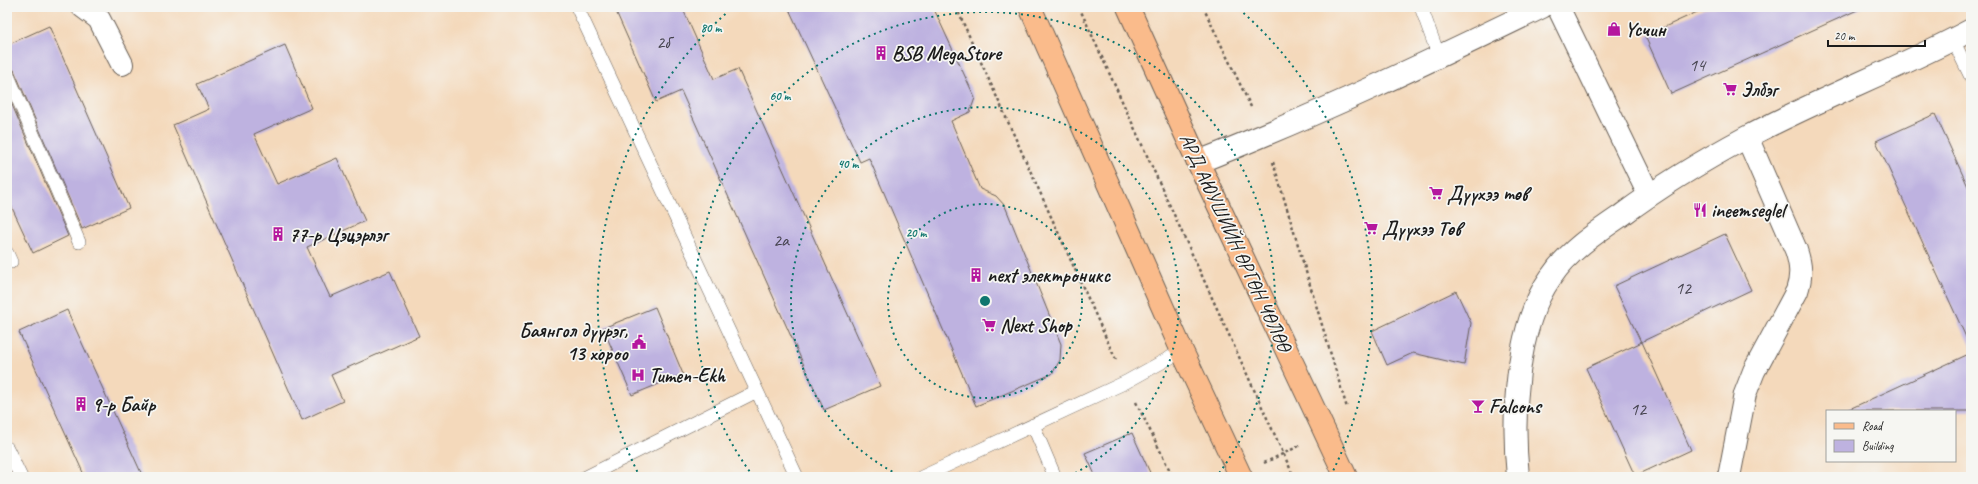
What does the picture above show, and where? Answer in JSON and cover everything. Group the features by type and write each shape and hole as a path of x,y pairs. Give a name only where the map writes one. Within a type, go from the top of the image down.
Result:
{"main road":[{"path":"1030,7 1182,351 1240,476"},
{"name":"АРД АЮУШИЙН ӨРГӨН ЧӨЛӨӨ","path":"1128,7 1198,162 1346,477"}],"street":[{"path":"83,7 99,19 122,64"},
{"path":"1558,7 1649,195"},
{"path":"1198,162 1265,136 1439,57 1531,9"},
{"path":"1518,477 1514,444 1515,396 1527,332 1542,293 1550,277 1564,261 1605,226 1649,195 1747,137 1962,35"},
{"path":"1729,477 1745,394 1754,371 1797,291 1801,270 1796,250 1747,137"}],"lane":[{"path":"577,7 797,477"},
{"path":"1421,7 1439,57"},
{"path":"1962,35 1971,77"},
{"path":"7,73 79,242"},
{"path":"922,477 1126,382 1182,351"},
{"path":"586,477 757,391"},
{"path":"1033,425 1055,477"},
{"path":"7,448 21,477"}],"path":[{"path":"956,7 1126,382 1173,477"},
{"path":"1079,7 1294,477"},
{"path":"1202,7 1265,136 1351,422 1240,476"}],"building":[{"path":"614,7 682,7 714,79 738,69 880,386 824,410 681,91 656,102"},
{"path":"788,7 933,7 975,98 970,112 951,121 980,189 996,196 1005,206 1061,344 1060,360 1052,374 976,406 869,158 860,162"},
{"path":"1708,7 1864,7 1671,94 1645,36"},
{"path":"49,26 129,208 82,229 14,70 7,65 7,45"},
{"name":"77-р Цэцэрлэг","path":"285,45 312,108 254,134 277,184 337,158 365,221 307,247 330,297 390,271 419,336 331,375 343,401 302,420 173,125 209,109 197,84"},
{"path":"7,93 68,236 33,253 7,197"},
{"path":"1935,114 1971,193 1971,348 1876,141"},
{"path":"1725,234 1751,290 1641,342 1614,286"},
{"path":"1456,291 1471,323 1464,365 1413,353 1387,365 1372,331"},
{"name":"Баянгол дүүрэг, 13 хороо","path":"655,307 683,374 632,395 603,328"},
{"name":"9-р Байр","path":"67,310 143,477 85,477 19,332"},
{"path":"1642,342 1691,450 1635,476 1586,368"},
{"path":"1971,353 1971,411 1847,410"},
{"path":"1132,433 1152,477 1096,477 1085,453"}],"place":[{"name":"Үсчин","path":"1614,29"},
{"name":"BSB MegaStore","path":"881,53"},
{"name":"Элбэг","path":"1730,89"},
{"name":"Дүүхээ төв","path":"1436,193"},
{"name":"ineemseglel","path":"1700,210"},
{"name":"Дүүхээ Төв","path":"1371,228"},
{"name":"77-р Цэцэрлэг","path":"278,234"},
{"name":"next электроникс","path":"976,275"},
{"name":"Next Shop","path":"989,325"},
{"name":"Баянгол дүүрэг, 13 хороо","path":"639,342"},
{"name":"Tumen-Ekh","path":"638,375"},
{"name":"9-р Байр","path":"81,404"},
{"name":"Falcons","path":"1478,406"}]}
